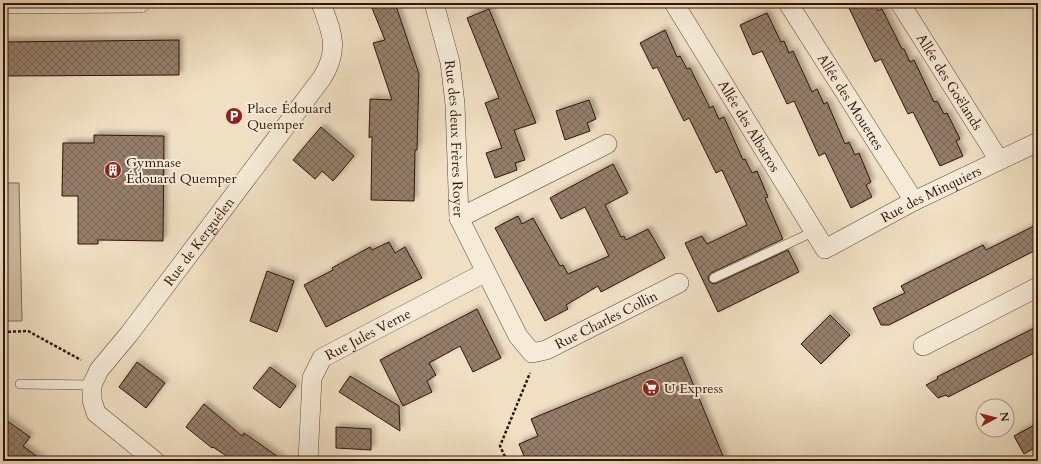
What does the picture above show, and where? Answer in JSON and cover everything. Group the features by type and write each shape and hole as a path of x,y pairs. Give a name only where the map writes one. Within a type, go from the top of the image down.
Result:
{"street":[{"path":"3,4 140,3"},
{"name":"Rue de Kerguélen","path":"96,378 322,78 330,65 334,46 321,3"},
{"name":"Rue des deux Frères Royer","path":"434,3 450,62 455,104 459,218 518,336 532,353"},
{"name":"Allée des Albatros","path":"674,3 825,248"},
{"name":"Allée des Mouettes","path":"788,3 914,201"},
{"name":"Allée des Goëlands","path":"900,3 999,160"},
{"name":"Rue des Minquiers","path":"825,248 914,201 1038,142"},
{"path":"459,218 608,144"},
{"name":"Rue Jules Verne","path":"308,461 312,378 322,358 486,272"},
{"name":"Rue Charles Collin","path":"532,353 546,350 679,283"},
{"path":"923,346 1038,287"},
{"path":"96,378 92,400 96,413 155,461"}],"lane":[{"path":"714,278 815,231"},
{"path":"20,384 96,378"}],"path":[{"path":"3,332 28,331 96,378"},
{"path":"507,461 500,446 530,376 532,353"}],"shaded area":[{"path":"3,183 19,183 22,321 3,321"}],"building":[{"path":"386,3 395,3 419,74 414,201 371,200 372,136 369,138 370,99 392,100 373,43 385,40 372,8"},
{"path":"860,3 874,3 878,11 882,9 910,62 914,60 934,102 937,101 944,114 947,113 960,139 956,141 963,156 940,166 913,112 908,114 881,59 875,62 849,8"},
{"path":"489,9 536,123 514,130 525,160 515,163 517,170 495,178 486,153 502,148 485,103 499,98 467,18"},
{"path":"767,13 781,42 784,41 789,53 793,51 812,92 817,89 824,104 827,102 845,144 849,142 855,155 859,153 871,182 866,185 872,197 851,208 825,153 819,156 794,101 787,104 762,51 753,55 740,25"},
{"path":"665,30 677,57 680,56 687,69 690,68 710,108 713,106 719,119 724,117 743,160 745,159 752,173 757,171 768,197 765,198 783,239 711,273 708,277 709,281 713,284 717,283 788,250 799,272 718,312 685,243 702,236 707,244 747,225 722,170 716,173 689,118 684,121 657,67 653,69 640,43"},
{"path":"179,40 179,75 3,76 3,42"},
{"path":"589,100 596,119 587,123 590,131 565,140 556,111"},
{"path":"321,127 354,156 333,181 322,171 315,179 293,160"},
{"name":"Gymnase Édouard Quemper","path":"94,135 164,136 163,241 98,240 98,244 78,244 78,196 62,196 63,143 94,143"},
{"path":"613,164 628,193 605,205 621,237 624,236 626,240 648,229 665,258 601,292 598,286 566,305 568,309 545,321 495,228 518,216 522,224 533,218 560,266 563,265 568,274 609,256 585,207 561,219 550,198"},
{"path":"1038,224 1038,249 889,325 881,325 873,308 905,293 901,286 983,245 986,250"},
{"path":"389,242 395,253 405,247 422,278 326,327 304,285 333,270 332,268 370,247 372,250"},
{"path":"267,271 294,281 277,332 250,321"},
{"path":"477,309 501,358 473,372 460,346 429,363 436,375 427,381 432,392 403,406 380,360"},
{"path":"830,315 850,335 821,364 801,344"},
{"path":"1038,326 1038,351 948,397 946,395 938,398 926,385 938,379 937,377"},
{"name":"U Express","path":"682,357 725,461 526,461 519,444 538,436 531,419"},
{"path":"137,362 165,383 146,408 119,387"},
{"path":"270,367 296,386 280,408 253,388"},
{"path":"350,376 399,406 400,431 339,392"},
{"path":"204,404 242,436 244,433 284,461 234,461 213,447 212,448 186,427"},
{"path":"3,418 30,437 23,446 43,461 3,461"},
{"path":"1038,423 1038,446 1024,454 1015,435"},
{"path":"336,427 371,429 371,450 336,448"}],"place":[{"name":"Place Édouard Quemper","path":"234,116"},
{"name":"Gymnase Édouard Quemper","path":"113,170"},
{"name":"U Express","path":"651,388"}]}
